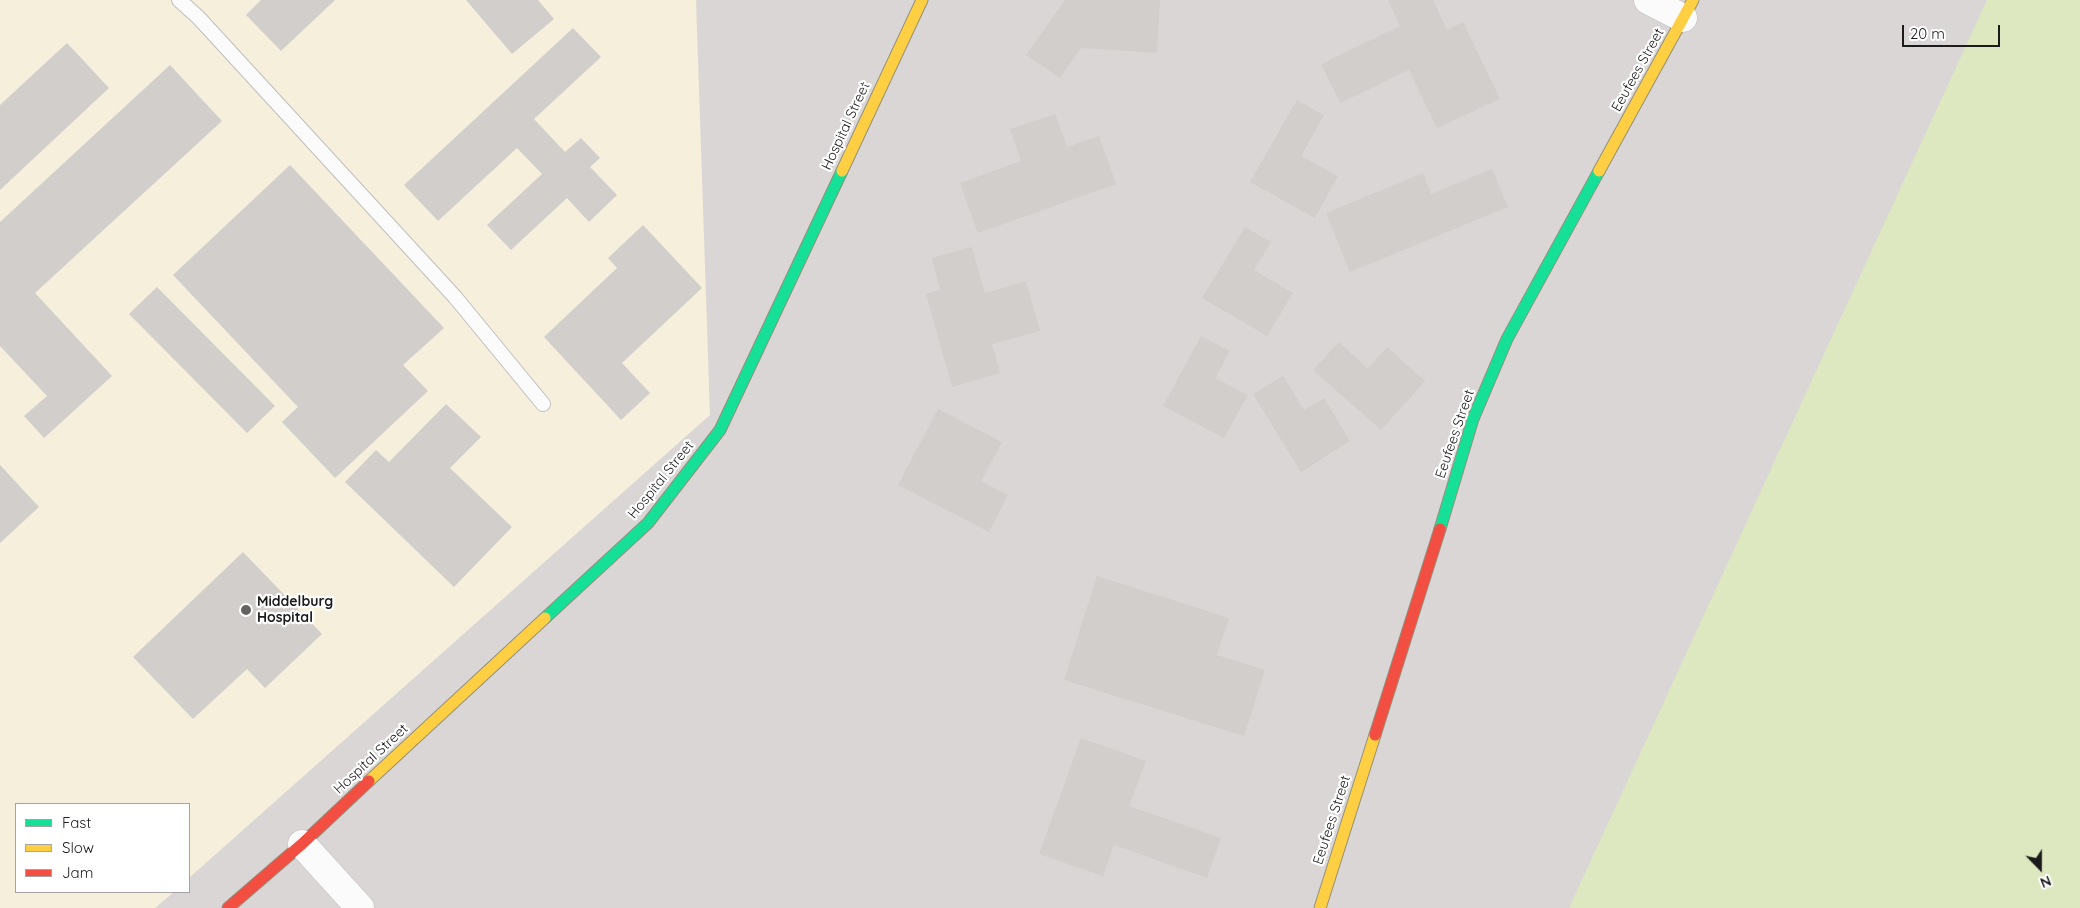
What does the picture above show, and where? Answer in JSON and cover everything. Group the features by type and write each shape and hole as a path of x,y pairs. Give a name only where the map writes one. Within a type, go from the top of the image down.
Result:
{"street":[{"name":"Hospital Street","path":"228,908 302,844 648,524 720,430 922,0"},
{"path":"1648,0 1688,9"},
{"name":"Eeufees Street","path":"1320,908 1427,573 1473,419 1507,339 1688,9"},
{"path":"302,844 360,908"}],"lane":[{"path":"179,0 198,17 454,297 543,404"}],"shaded area":[{"path":"0,0 2052,0 1608,908 0,908"},
{"name":"Middelburg Hospital","path":"0,0 696,0 710,415 190,877 190,803 15,803 15,893 173,893 155,908 0,908"}],"green space":[{"path":"1987,0 2080,0 2080,908 1569,908"}],"building":[{"path":"261,0 335,0 281,51 246,15"},
{"path":"466,0 538,0 554,19 512,54"},
{"path":"1065,0 1160,0 1157,53 1081,48 1060,78 1026,55"},
{"path":"1388,0 1433,0 1447,30 1463,22 1500,99 1437,128 1409,70 1340,103 1321,64 1400,26"},
{"path":"573,28 601,57 534,119 565,152 581,138 600,158 590,167 617,195 589,222 567,198 511,250 487,225 542,174 517,148 438,221 404,185"},
{"path":"67,43 109,88 0,190 0,105"},
{"path":"170,65 222,121 35,293 112,376 44,438 24,416 47,396 0,346 0,222"},
{"path":"1297,100 1324,115 1301,156 1338,176 1315,218 1250,182"},
{"path":"1055,114 1067,147 1099,136 1116,184 978,233 960,183 1021,161 1010,129"},
{"path":"290,165 444,328 403,365 428,391 335,478 282,422 298,407 173,275"},
{"path":"1492,169 1508,207 1350,272 1326,213 1423,173 1431,194"},
{"path":"643,225 702,288 622,363 650,393 621,420 544,337 617,268 608,258"},
{"path":"1245,227 1271,242 1254,270 1293,293 1267,336 1202,298"},
{"path":"972,247 985,293 1026,281 1040,331 992,344 1000,373 952,387 926,294 940,290 932,258"},
{"path":"157,287 275,406 247,433 129,314"},
{"path":"1201,336 1230,351 1215,378 1248,395 1224,438 1163,406"},
{"path":"1339,342 1368,369 1387,347 1425,381 1381,430 1313,370"},
{"path":"1283,376 1304,410 1324,398 1350,441 1301,472 1253,394"},
{"path":"446,404 481,437 450,468 512,527 454,587 345,482 376,450 389,462"},
{"path":"938,409 1002,442 981,481 1008,495 989,532 898,485"},
{"path":"0,465 39,507 0,543"},
{"path":"243,552 322,634 265,688 247,669 193,719 133,657"},
{"path":"1097,576 1229,618 1217,655 1265,670 1244,736 1064,680"},
{"path":"1081,738 1146,761 1129,806 1221,838 1207,878 1114,845 1103,876 1039,854"}],"traffic: fast":[{"path":"545,618 648,523 720,430 842,171"},
{"path":"1440,529 1473,419 1507,339 1599,171"}],"traffic: slow":[{"path":"842,171 922,0"},
{"path":"1599,171 1693,0"},
{"path":"369,781 545,618"},
{"path":"1320,908 1375,735"}],"traffic: jam":[{"path":"1375,735 1440,529"},
{"path":"228,908 302,844 369,781"}],"place":[{"name":"Middelburg Hospital","path":"246,610"}]}
